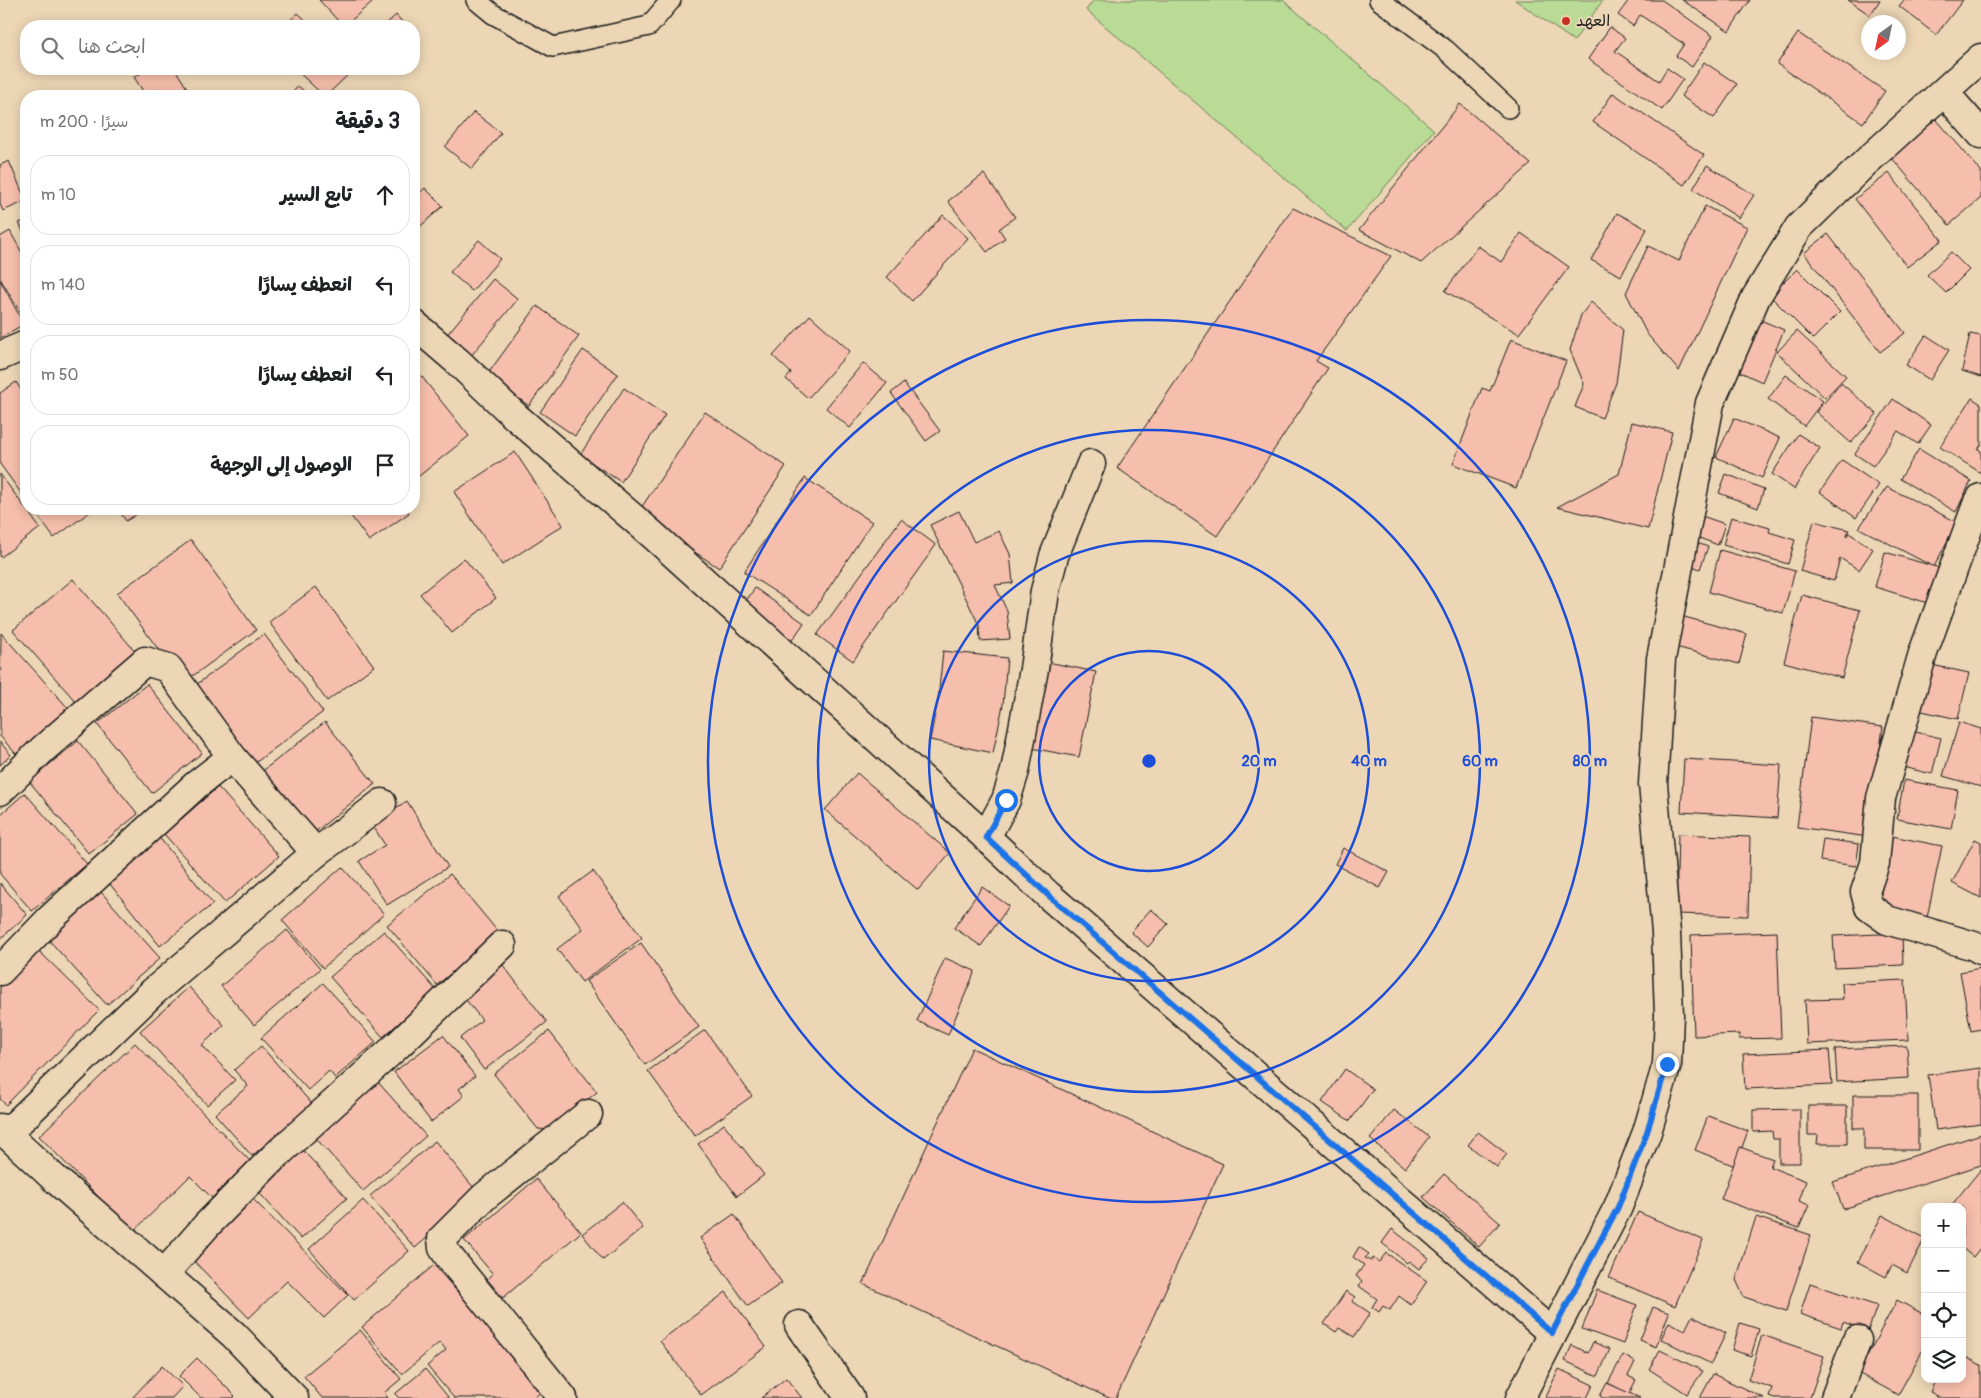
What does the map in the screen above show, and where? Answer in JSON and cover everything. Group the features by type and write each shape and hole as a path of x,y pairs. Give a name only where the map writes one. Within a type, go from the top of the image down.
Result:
{"street":[{"path":"1520,1398 1618,1207 1647,1132 1667,1064 1669,1015 1666,933 1653,784 1660,668 1710,403 1756,296 1799,227 1866,162 1981,58"},
{"path":"1944,92 1981,134"},
{"path":"420,329 515,416 654,536 1048,895 1552,1333"},
{"path":"0,356 20,348"},
{"path":"986,837 1006,800 1015,771 1034,670 1045,591 1054,556 1091,464"},
{"path":"1981,498 1976,506 1923,652 1881,798 1875,863 1865,892 1869,907 1887,920 1981,950"},
{"path":"0,792 43,749 145,661 168,668 232,757 316,853"},
{"path":"0,971 65,905 196,785 232,757"},
{"path":"294,1398 234,1334 54,1178 3,1131 153,992 316,853 382,803"},
{"path":"164,1274 206,1226 273,1158 398,1045 502,945"},
{"path":"563,1398 449,1257 443,1248 442,1239 484,1197 588,1114"},
{"path":"799,1324 850,1398"},
{"path":"1835,1398 1857,1340"}],"lane":[{"path":"476,0 492,14 552,47 649,26 671,0"},
{"path":"1379,0 1446,50 1508,108"}],"green space":[{"path":"1094,0 1283,0 1434,130 1347,231 1086,10"},
{"name":"العهد","path":"1515,0 1603,0 1574,41"}],"building":[{"path":"319,0 374,0 352,20 337,20"},
{"path":"1629,0 1662,0 1713,36 1692,67 1676,56 1684,44 1640,15 1633,26 1618,15"},
{"path":"1682,0 1750,0 1729,31"},
{"path":"1848,0 1880,0 1870,15"},
{"path":"1904,0 1963,0 1936,35 1899,6"},
{"path":"298,13 306,20 290,20"},
{"path":"396,15 401,20 391,20"},
{"path":"1610,27 1625,38 1615,51 1659,81 1667,68 1683,79 1662,110 1588,59"},
{"path":"1798,33 1885,91 1863,123 1777,64"},
{"path":"1704,62 1737,84 1714,118 1681,96"},
{"path":"138,75 179,75 188,90 142,90 134,77"},
{"path":"301,75 348,75 332,90 318,90"},
{"path":"298,86 303,90 295,90"},
{"path":"1613,93 1704,155 1684,185 1593,122"},
{"path":"1460,104 1531,164 1421,263 1359,230"},
{"path":"474,112 501,133 472,169 445,147"},
{"path":"1936,119 1981,171 1981,198 1949,225 1891,157"},
{"path":"9,161 20,187 20,204 3,211 0,204 0,165"},
{"path":"1707,165 1754,195 1739,218 1693,189"},
{"path":"1889,173 1942,240 1907,267 1855,199"},
{"path":"984,174 1015,217 999,229 1005,238 987,252 948,201"},
{"path":"425,188 443,206 420,227 420,193"},
{"path":"1705,206 1747,227 1679,371 1647,334 1626,293 1648,246 1679,261"},
{"path":"1293,208 1391,256 1316,361 1328,368 1217,536 1117,468"},
{"path":"1617,213 1647,229 1621,276 1591,260"},
{"path":"943,215 968,238 912,301 887,277"},
{"path":"10,231 20,249 20,312 0,278 0,237"},
{"path":"1521,233 1569,267 1519,334 1445,291 1478,246 1501,262"},
{"path":"1828,234 1905,333 1880,352 1804,253"},
{"path":"479,240 500,259 472,291 450,272"},
{"path":"1951,252 1969,270 1946,293 1927,275"},
{"path":"1797,269 1840,312 1813,339 1770,296"},
{"path":"493,279 518,299 470,357 445,337"},
{"path":"0,280 20,317 20,326 0,338"},
{"path":"1591,302 1623,330 1616,383 1602,418 1575,407 1584,384 1570,350 1581,315"},
{"path":"537,306 579,336 529,406 487,375"},
{"path":"810,315 850,351 808,398 786,379 791,373 773,356"},
{"path":"1756,318 1784,330 1762,382 1734,369"},
{"path":"1797,331 1846,376 1825,398 1777,352"},
{"path":"1970,334 1981,336 1981,377 1962,371"},
{"path":"1926,335 1949,350 1930,380 1906,365"},
{"path":"1511,339 1566,361 1516,488 1453,464 1482,388 1490,391"},
{"path":"583,350 618,374 575,436 540,412"},
{"path":"863,363 887,383 850,428 826,408"},
{"path":"420,375 469,436 420,475"},
{"path":"1786,375 1823,401 1804,426 1768,399"},
{"path":"16,382 20,388 20,492 0,464 0,393"},
{"path":"904,383 940,431 926,441 891,393"},
{"path":"1841,383 1877,414 1851,443 1816,412"},
{"path":"624,388 665,415 621,482 580,455"},
{"path":"1972,398 1981,404 1981,445 1978,449 1981,451 1981,473 1940,447"},
{"path":"1893,399 1931,425 1918,444 1898,431 1873,466 1855,454"},
{"path":"705,412 786,466 719,568 637,514"},
{"path":"1734,418 1780,438 1762,478 1716,457"},
{"path":"1632,422 1672,432 1648,529 1557,507 1619,474"},
{"path":"1798,434 1820,448 1794,489 1772,474"},
{"path":"1919,449 1971,481 1956,512 1900,479"},
{"path":"515,452 563,525 502,565 454,492"},
{"path":"1842,460 1879,485 1856,518 1820,492"},
{"path":"0,474 20,501 20,515 30,515 40,528 0,556"},
{"path":"1726,474 1764,489 1758,508 1719,493"},
{"path":"805,478 872,522 811,615 744,572"},
{"path":"1887,487 1957,522 1934,567 1859,528"},
{"path":"959,511 974,542 999,531 1010,554 1013,583 995,585 1007,611 1010,639 980,641 979,625 930,525"},
{"path":"37,515 86,515 54,538"},
{"path":"122,515 136,515 126,521"},
{"path":"350,515 406,515 369,541"},
{"path":"1699,515 1725,524 1718,545 1691,535"},
{"path":"1731,517 1770,528 1769,532 1795,540 1788,564 1723,545"},
{"path":"901,519 936,545 853,661 817,635"},
{"path":"1814,521 1849,530 1846,537 1849,533 1873,549 1859,570 1840,558 1834,581 1800,571"},
{"path":"191,540 256,630 183,683 117,593"},
{"path":"1692,541 1708,547 1700,569 1684,563"},
{"path":"1720,550 1795,571 1783,613 1709,592"},
{"path":"1885,552 1943,569 1928,603 1875,587"},
{"path":"464,558 496,598 452,633 420,594"},
{"path":"73,579 135,651 76,702 13,630"},
{"path":"316,587 374,666 327,701 269,622"},
{"path":"755,588 804,623 790,643 741,608"},
{"path":"1802,595 1860,610 1842,678 1784,662"},
{"path":"1681,616 1747,634 1739,664 1672,646"},
{"path":"1,633 68,708 16,754 0,736"},
{"path":"264,634 323,712 255,763 196,685"},
{"path":"943,651 1007,658 1003,705 993,753 930,740 938,699"},
{"path":"1043,661 1096,672 1079,757 1026,747"},
{"path":"1927,664 1969,673 1958,719 1917,710"},
{"path":"147,684 202,753 152,793 97,724"},
{"path":"1811,717 1883,727 1868,837 1797,827"},
{"path":"325,722 375,784 310,836 260,773"},
{"path":"1959,722 1981,729 1981,787 1943,776"},
{"path":"1903,729 1941,738 1932,774 1894,765"},
{"path":"78,741 138,814 89,854 29,781"},
{"path":"0,742 11,755 0,765"},
{"path":"1684,759 1781,765 1777,818 1681,812"},
{"path":"857,773 950,853 918,890 825,810"},
{"path":"1904,780 1958,790 1951,829 1897,819"},
{"path":"218,787 279,856 225,903 164,834"},
{"path":"25,793 87,864 32,911 0,874 0,815"},
{"path":"407,801 448,867 387,905 359,861 385,845 371,823"},
{"path":"1678,834 1750,837 1748,916 1676,914"},
{"path":"158,836 213,904 160,946 105,878"},
{"path":"1892,836 1942,846 1927,918 1878,908"},
{"path":"1823,839 1859,844 1856,866 1820,861"},
{"path":"1975,839 1981,842 1981,898 1952,883"},
{"path":"1343,848 1389,872 1380,888 1335,864"},
{"path":"342,867 384,914 323,968 282,920"},
{"path":"593,871 642,938 582,982 557,949 583,929 559,896"},
{"path":"450,874 499,933 437,985 387,925"},
{"path":"0,883 27,915 0,939"},
{"path":"982,887 1009,906 981,946 954,928"},
{"path":"101,892 160,958 107,1005 48,939"},
{"path":"1151,909 1168,924 1148,947 1131,932"},
{"path":"287,930 320,969 254,1025 221,986"},
{"path":"384,931 436,990 383,1037 330,977"},
{"path":"1777,932 1781,1038 1739,1039 1739,1034 1694,1036 1691,935"},
{"path":"1902,933 1903,965 1835,968 1833,936"},
{"path":"641,943 699,1027 645,1065 586,981"},
{"path":"37,949 99,1010 6,1105 0,1099 0,987"},
{"path":"945,958 975,971 948,1035 917,1021"},
{"path":"499,960 547,1022 484,1070 460,1038 482,1020 459,991"},
{"path":"1981,968 1981,1029 1971,1031 1960,972"},
{"path":"1905,980 1908,1040 1807,1044 1805,1000 1843,999 1842,983"},
{"path":"323,983 376,1042 335,1078 329,1071 308,1090 261,1038"},
{"path":"189,987 224,1025 202,1045 235,1080 207,1105 140,1031"},
{"path":"705,1030 752,1096 695,1136 648,1071"},
{"path":"549,1031 597,1092 550,1130 538,1129 494,1074"},
{"path":"443,1035 475,1076 459,1089 464,1096 431,1122 394,1072"},
{"path":"135,1043 250,1161 212,1198 190,1176 133,1232 39,1136"},
{"path":"261,1046 312,1104 252,1156 215,1114 248,1086 234,1070"},
{"path":"1907,1046 1909,1078 1837,1082 1835,1049"},
{"path":"972,1048 1223,1164 1116,1398 1109,1398 863,1284"},
{"path":"1829,1050 1832,1085 1745,1089 1743,1054"},
{"path":"1981,1068 1981,1124 1936,1130 1928,1075"},
{"path":"1345,1069 1373,1089 1350,1121 1322,1102"},
{"path":"376,1080 426,1136 363,1191 313,1135"},
{"path":"1853,1095 1918,1095 1918,1150 1864,1150 1864,1128 1853,1128"},
{"path":"1808,1106 1847,1106 1847,1144 1817,1144 1818,1135 1808,1135"},
{"path":"1800,1109 1800,1163 1779,1163 1779,1139 1773,1139 1772,1131 1753,1132 1753,1110"},
{"path":"1394,1110 1429,1137 1405,1168 1370,1139"},
{"path":"1708,1116 1748,1131 1735,1166 1695,1150"},
{"path":"724,1124 764,1175 737,1196 698,1144"},
{"path":"1478,1132 1507,1154 1497,1167 1468,1145"},
{"path":"1981,1134 1981,1165 1843,1209 1833,1182"},
{"path":"435,1141 479,1194 415,1248 370,1196"},
{"path":"298,1145 347,1198 301,1239 253,1186"},
{"path":"1740,1147 1773,1159 1770,1167 1806,1181 1799,1201 1809,1205 1799,1228 1721,1199"},
{"path":"1981,1169 1981,1247 1973,1257 1966,1251 1966,1203 1953,1203"},
{"path":"1444,1174 1500,1223 1479,1247 1423,1197"},
{"path":"536,1179 581,1232 503,1298 487,1279 493,1274 464,1240"},
{"path":"252,1198 348,1295 324,1318 287,1281 249,1318 191,1258"},
{"path":"363,1200 409,1251 354,1300 309,1249"},
{"path":"622,1202 643,1228 603,1260 582,1234"},
{"path":"1638,1212 1703,1240 1675,1306 1609,1278"},
{"path":"734,1214 782,1283 748,1306 700,1238"},
{"path":"1882,1215 1921,1236 1921,1246 1907,1273 1892,1265 1886,1277 1858,1262"},
{"path":"1756,1217 1811,1235 1786,1311 1744,1297 1736,1280"},
{"path":"1392,1229 1429,1258 1419,1269 1409,1261 1407,1263 1382,1243"},
{"path":"1359,1247 1369,1254 1365,1258 1371,1261 1373,1258 1379,1262 1386,1253 1427,1281 1411,1305 1399,1296 1390,1310 1383,1306 1379,1312 1372,1307 1377,1299 1359,1286 1362,1281 1356,1276 1364,1265 1353,1257"},
{"path":"434,1265 543,1390 534,1398 454,1398 427,1366 446,1350 440,1342 402,1374 362,1327"},
{"path":"1810,1283 1877,1306 1868,1331 1843,1322 1841,1328 1800,1314"},
{"path":"1597,1290 1637,1305 1623,1344 1582,1329"},
{"path":"1346,1291 1355,1297 1352,1301 1370,1313 1354,1337 1339,1328 1336,1332 1324,1324"},
{"path":"726,1292 766,1347 701,1395 660,1341"},
{"path":"1897,1300 1921,1313 1921,1353 1898,1395 1858,1373"},
{"path":"1653,1307 1669,1313 1656,1347 1640,1340"},
{"path":"1692,1316 1726,1333 1711,1364 1661,1339 1669,1322 1685,1330"},
{"path":"1740,1323 1759,1329 1751,1356 1732,1350"},
{"path":"360,1330 401,1379 384,1393 388,1398 322,1398 304,1376"},
{"path":"1762,1335 1824,1356 1810,1398 1774,1398 1769,1396 1772,1388 1748,1380"},
{"path":"1593,1342 1610,1349 1598,1376 1565,1361 1572,1345 1588,1353"},
{"path":"1660,1350 1703,1371 1687,1394 1649,1369"},
{"path":"1623,1355 1635,1362 1628,1376 1636,1380 1629,1394 1608,1383"},
{"path":"1966,1357 1981,1365 1981,1398 1941,1398 1930,1392 1934,1383 1966,1383"},
{"path":"197,1358 235,1396 233,1398 201,1398 179,1376"},
{"path":"162,1366 183,1386 172,1398 132,1398"},
{"path":"425,1369 449,1398 399,1398 395,1394"},
{"path":"1559,1369 1593,1385 1587,1398 1545,1398"},
{"path":"1713,1374 1764,1398 1700,1398"},
{"path":"786,1378 802,1398 761,1398"},
{"path":"1607,1383 1640,1398 1603,1398 1600,1396"}],"place":[{"name":"العهد","path":"1566,21"}],"route":[{"path":"1006,800 986,837 1048,895 1552,1333 1618,1207 1647,1132 1667,1064"}]}
